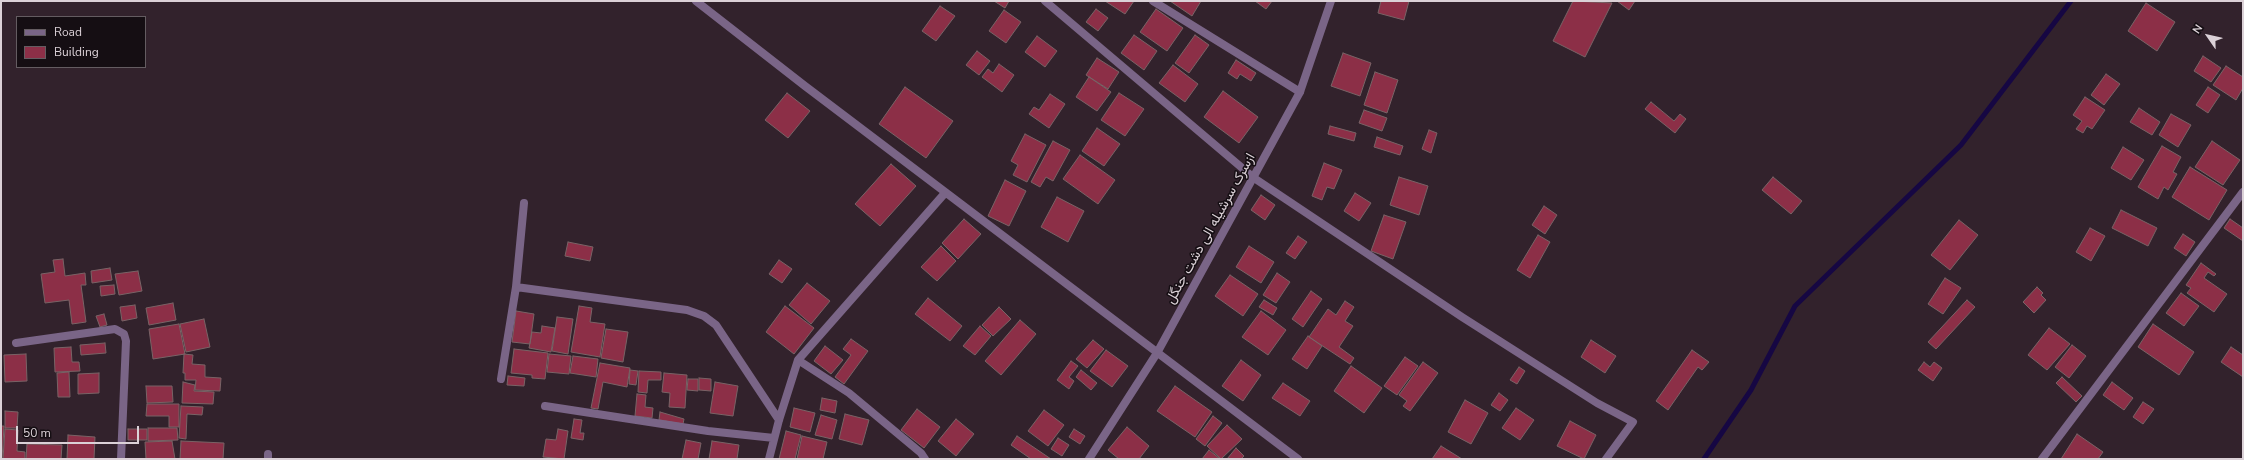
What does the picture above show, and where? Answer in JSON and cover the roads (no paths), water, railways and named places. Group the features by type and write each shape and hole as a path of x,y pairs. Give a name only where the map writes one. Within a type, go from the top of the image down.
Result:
{"street":[{"path":"696,1 945,193 1298,459"},
{"path":"1045,1 1254,178 1462,317 1597,403 1633,422 1606,459"},
{"path":"1153,1 1300,92"},
{"name":"ازسرک سرشیله الی دشت جنگل","path":"1090,459 1157,353 1300,92 1331,1"},
{"path":"2042,459 2243,192"},
{"path":"769,459 779,420 798,360 945,193"},
{"path":"500,379 516,287 524,203"},
{"path":"516,287 687,310 704,316 716,325 779,420"},
{"path":"16,342 115,329 124,334 126,341 121,459"},
{"path":"798,360 849,393 921,453 925,459"},
{"path":"545,406 708,431 774,438"}],"waterway":[{"path":"1704,459 1751,390 1795,306 1961,145 2071,1"}]}
